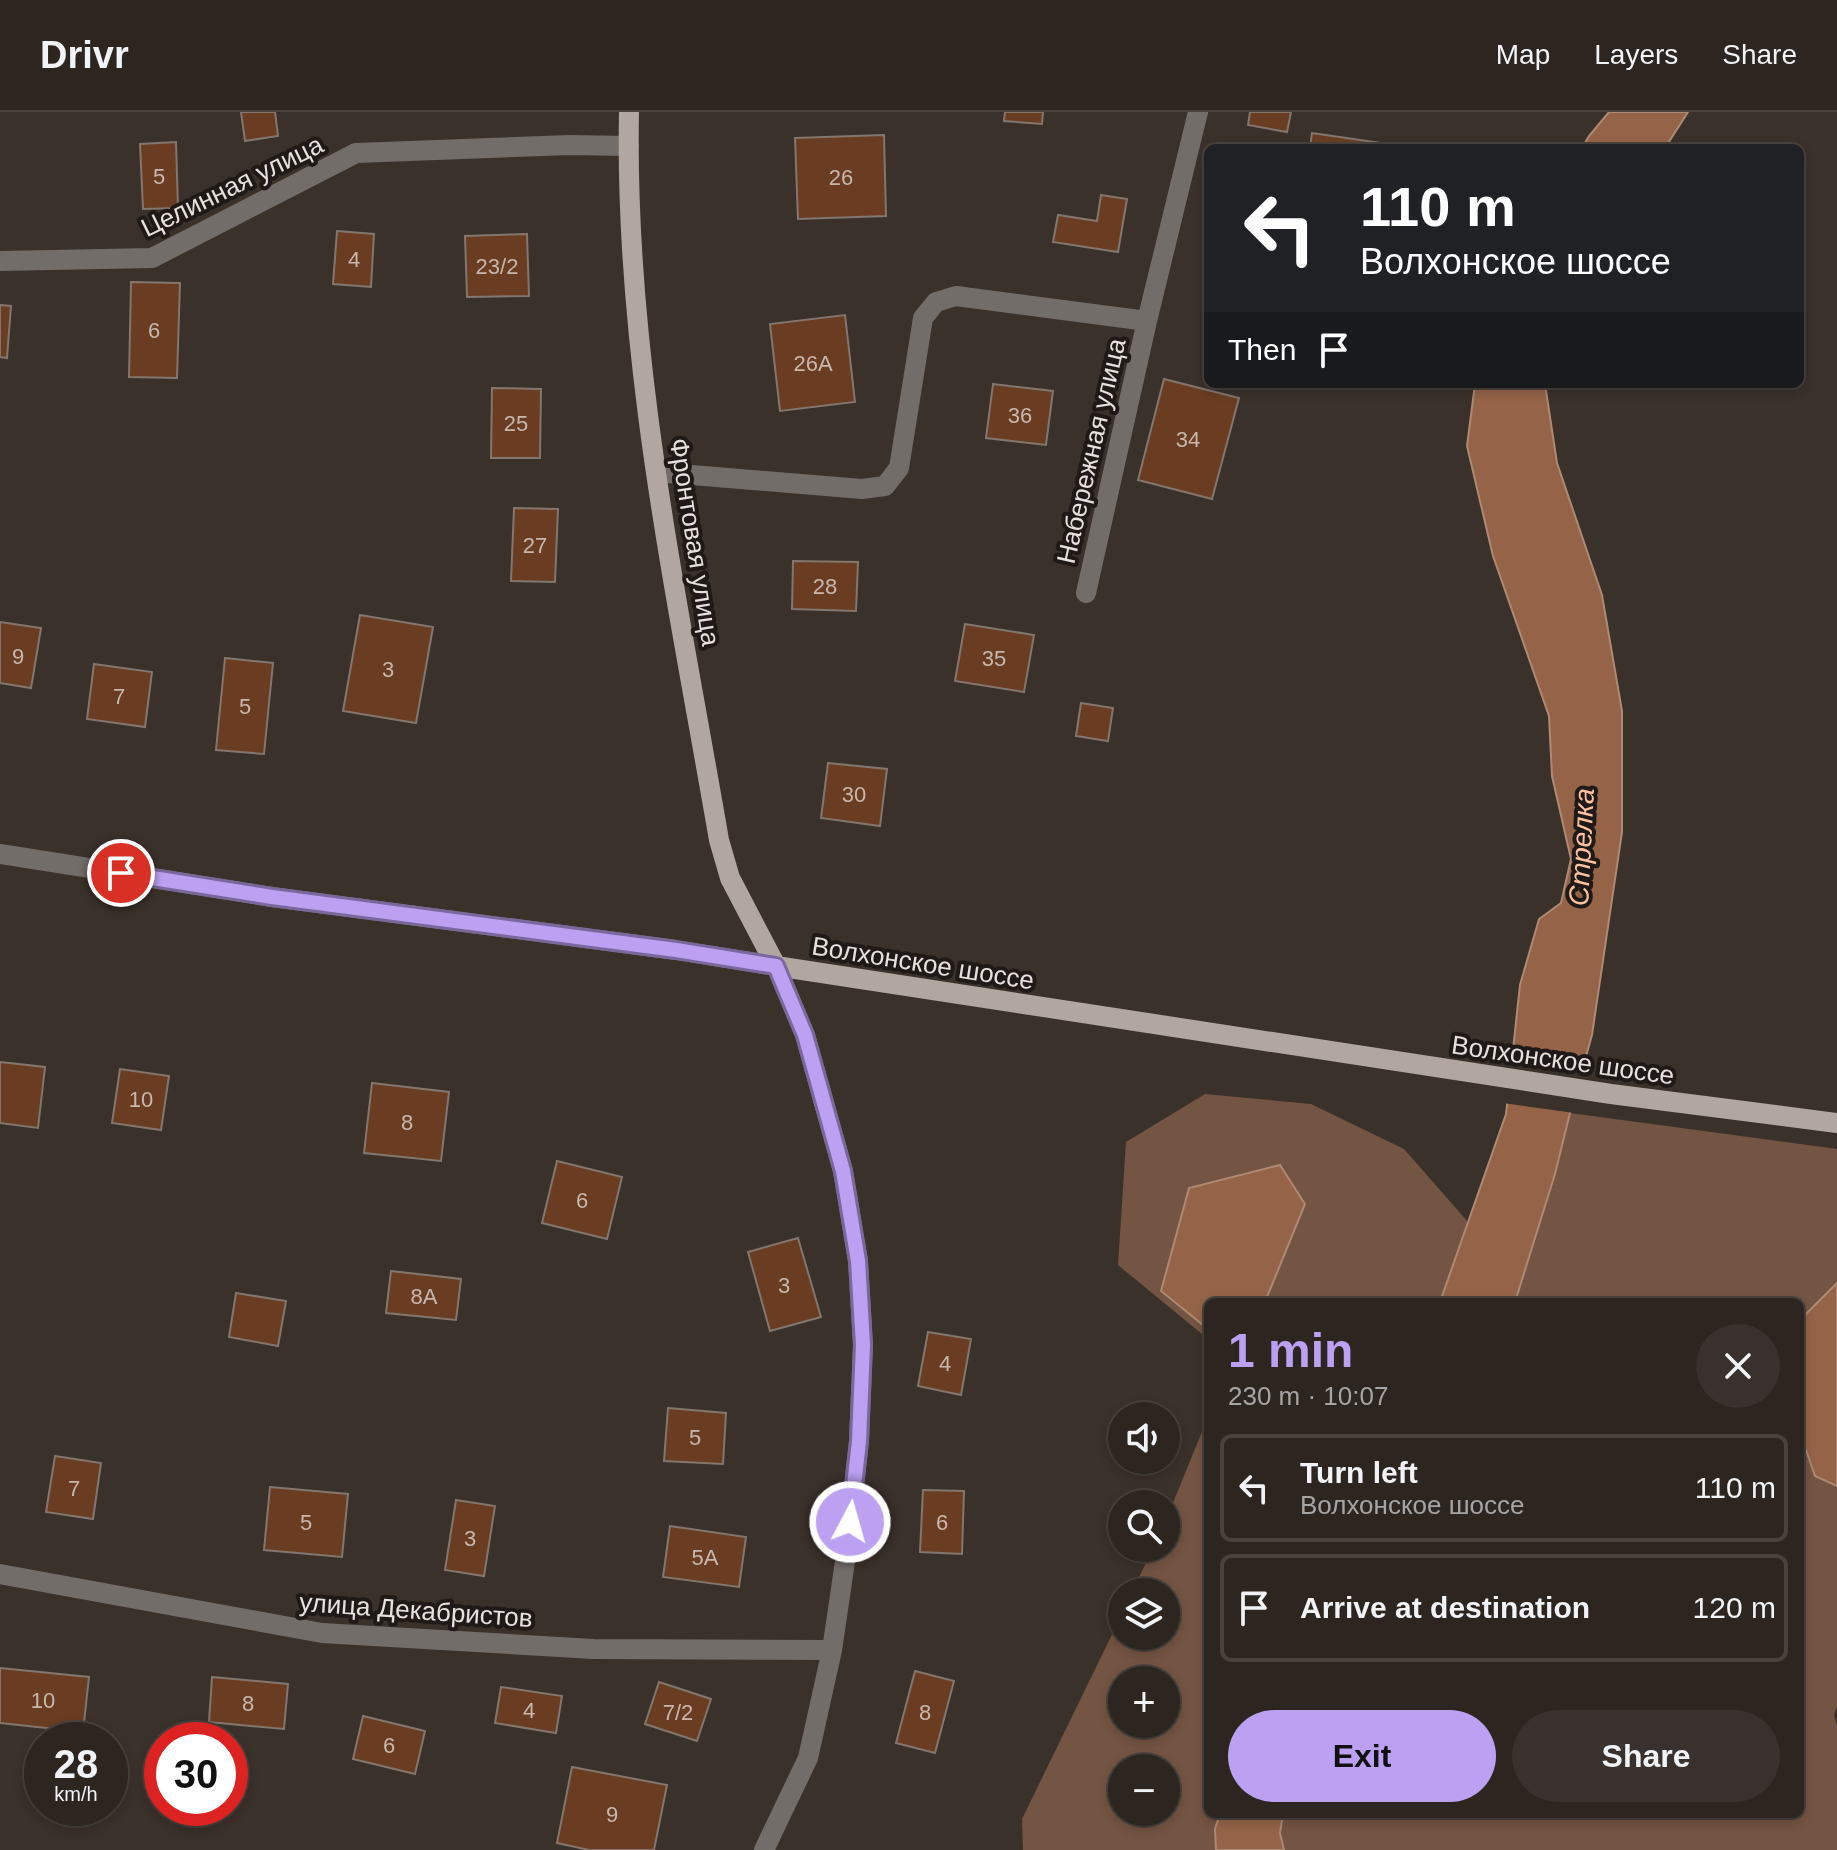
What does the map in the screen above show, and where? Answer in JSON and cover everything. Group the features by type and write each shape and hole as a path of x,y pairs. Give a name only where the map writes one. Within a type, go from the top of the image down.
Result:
{"main road":[{"name":"Фронтовая улица","path":"629,112 635,291 656,472 719,840 730,878 776,966"},
{"name":"Волхонское шоссе","path":"776,966 1611,1094 1837,1123"}],"street":[{"name":"Набережная улица","path":"1086,593 1198,112"},
{"name":"Целинная улица","path":"0,261 152,258 356,153 569,145 629,146"},
{"name":"Набережная улица","path":"656,472 862,489 885,486 899,468 923,318 936,302 956,296 1147,321"},
{"name":"Волхонское шоссе","path":"0,854 272,897 776,966"},
{"path":"764,1850 808,1758 832,1650 859,1441 863,1345 858,1261 843,1171 805,1035 776,966"},
{"name":"улица Декабристов","path":"0,1574 322,1633 593,1649 832,1650"}],"shaded area":[{"path":"1205,1094 1311,1104 1404,1149 1469,1223 1441,1298 1204,1298 1204,1336 1118,1265 1126,1142"},
{"path":"1570,1113 1837,1149 1837,1283 1804,1316 1804,1298 1516,1298 1555,1174"},
{"path":"1204,1427 1204,1818 1219,1818 1215,1829 1216,1850 1023,1850 1022,1819 1108,1643 1108,1650 1180,1650 1180,1578 1139,1578 1146,1562 1180,1562 1178,1490"},
{"path":"1804,1448 1816,1476 1837,1486 1837,1706 1834,1715 1837,1726 1837,1850 1284,1850 1280,1833 1282,1818 1804,1818"}],"water":[{"path":"1609,112 1688,112 1668,144 1584,144"},
{"name":"Стрелка","path":"1474,388 1546,388 1557,463 1602,595 1622,711 1622,832 1592,1035 1555,1174 1516,1298 1441,1298 1506,1114 1520,985 1539,919 1561,903 1571,859 1552,776 1549,716 1493,556 1467,446"},
{"path":"1280,1165 1305,1204 1267,1298 1204,1298 1204,1325 1161,1291 1189,1188"},
{"path":"1837,1283 1837,1486 1815,1476 1804,1448 1804,1316"},
{"path":"1219,1818 1282,1818 1280,1833 1284,1850 1216,1850 1215,1829"}],"pier":[{"path":"1508,1056 1587,1068 1574,1113 1503,1103"}],"building":[{"path":"241,112 275,112 278,136 245,141"},
{"path":"1005,112 1043,112 1042,124 1004,121"},
{"path":"1250,112 1291,112 1287,132 1248,125"},
{"path":"1312,133 1388,144 1311,144"},
{"path":"884,135 886,216 798,219 795,138"},
{"path":"176,142 178,208 143,209 140,144"},
{"path":"1101,195 1127,199 1118,252 1053,242 1058,215 1097,221"},
{"path":"337,231 374,234 371,287 333,284"},
{"path":"527,234 529,296 467,297 465,236"},
{"path":"131,282 180,283 177,378 129,377"},
{"path":"0,305 11,306 7,358 0,357"},
{"path":"845,315 855,402 780,411 770,324"},
{"path":"1164,379 1239,398 1212,499 1138,480"},
{"path":"993,384 1053,391 1046,445 986,438"},
{"path":"492,388 541,389 540,458 491,458"},
{"path":"514,508 558,509 555,582 511,581"},
{"path":"793,561 858,562 856,611 792,609"},
{"path":"360,615 433,627 416,723 343,711"},
{"path":"0,622 41,628 31,688 0,683"},
{"path":"965,624 1034,635 1024,692 955,681"},
{"path":"225,658 273,663 264,754 216,750"},
{"path":"94,664 152,672 145,727 87,719"},
{"path":"1081,703 1113,708 1108,741 1076,736"},
{"path":"828,763 887,769 880,826 821,818"},
{"path":"0,1062 45,1067 38,1128 0,1123"},
{"path":"120,1069 169,1076 161,1130 112,1123"},
{"path":"372,1083 449,1092 441,1161 364,1153"},
{"path":"557,1161 622,1177 607,1239 542,1223"},
{"path":"798,1238 821,1317 770,1331 748,1252"},
{"path":"391,1271 461,1279 456,1320 386,1313"},
{"path":"236,1293 286,1301 278,1346 229,1337"},
{"path":"928,1332 971,1339 961,1395 918,1386"},
{"path":"668,1408 726,1413 723,1464 664,1461"},
{"path":"55,1456 101,1463 93,1519 46,1512"},
{"path":"270,1487 348,1494 342,1557 264,1550"},
{"path":"923,1490 964,1491 962,1554 920,1552"},
{"path":"456,1500 495,1506 484,1576 445,1570"},
{"path":"670,1526 746,1537 739,1587 663,1577"},
{"path":"0,1668 89,1677 84,1722 24,1722 24,1726 0,1723"},
{"path":"915,1671 954,1681 935,1753 896,1743"},
{"path":"212,1677 288,1684 284,1729 248,1726 248,1722 209,1722"},
{"path":"659,1682 711,1699 697,1741 645,1724"},
{"path":"501,1687 562,1696 556,1733 495,1723"},
{"path":"363,1716 425,1731 415,1774 353,1759"},
{"path":"572,1767 667,1785 654,1850 589,1850 557,1843"}],"route":[{"path":"121,873 272,897 776,966 805,1035 843,1171 858,1261 863,1345 859,1441 850,1522"}]}
